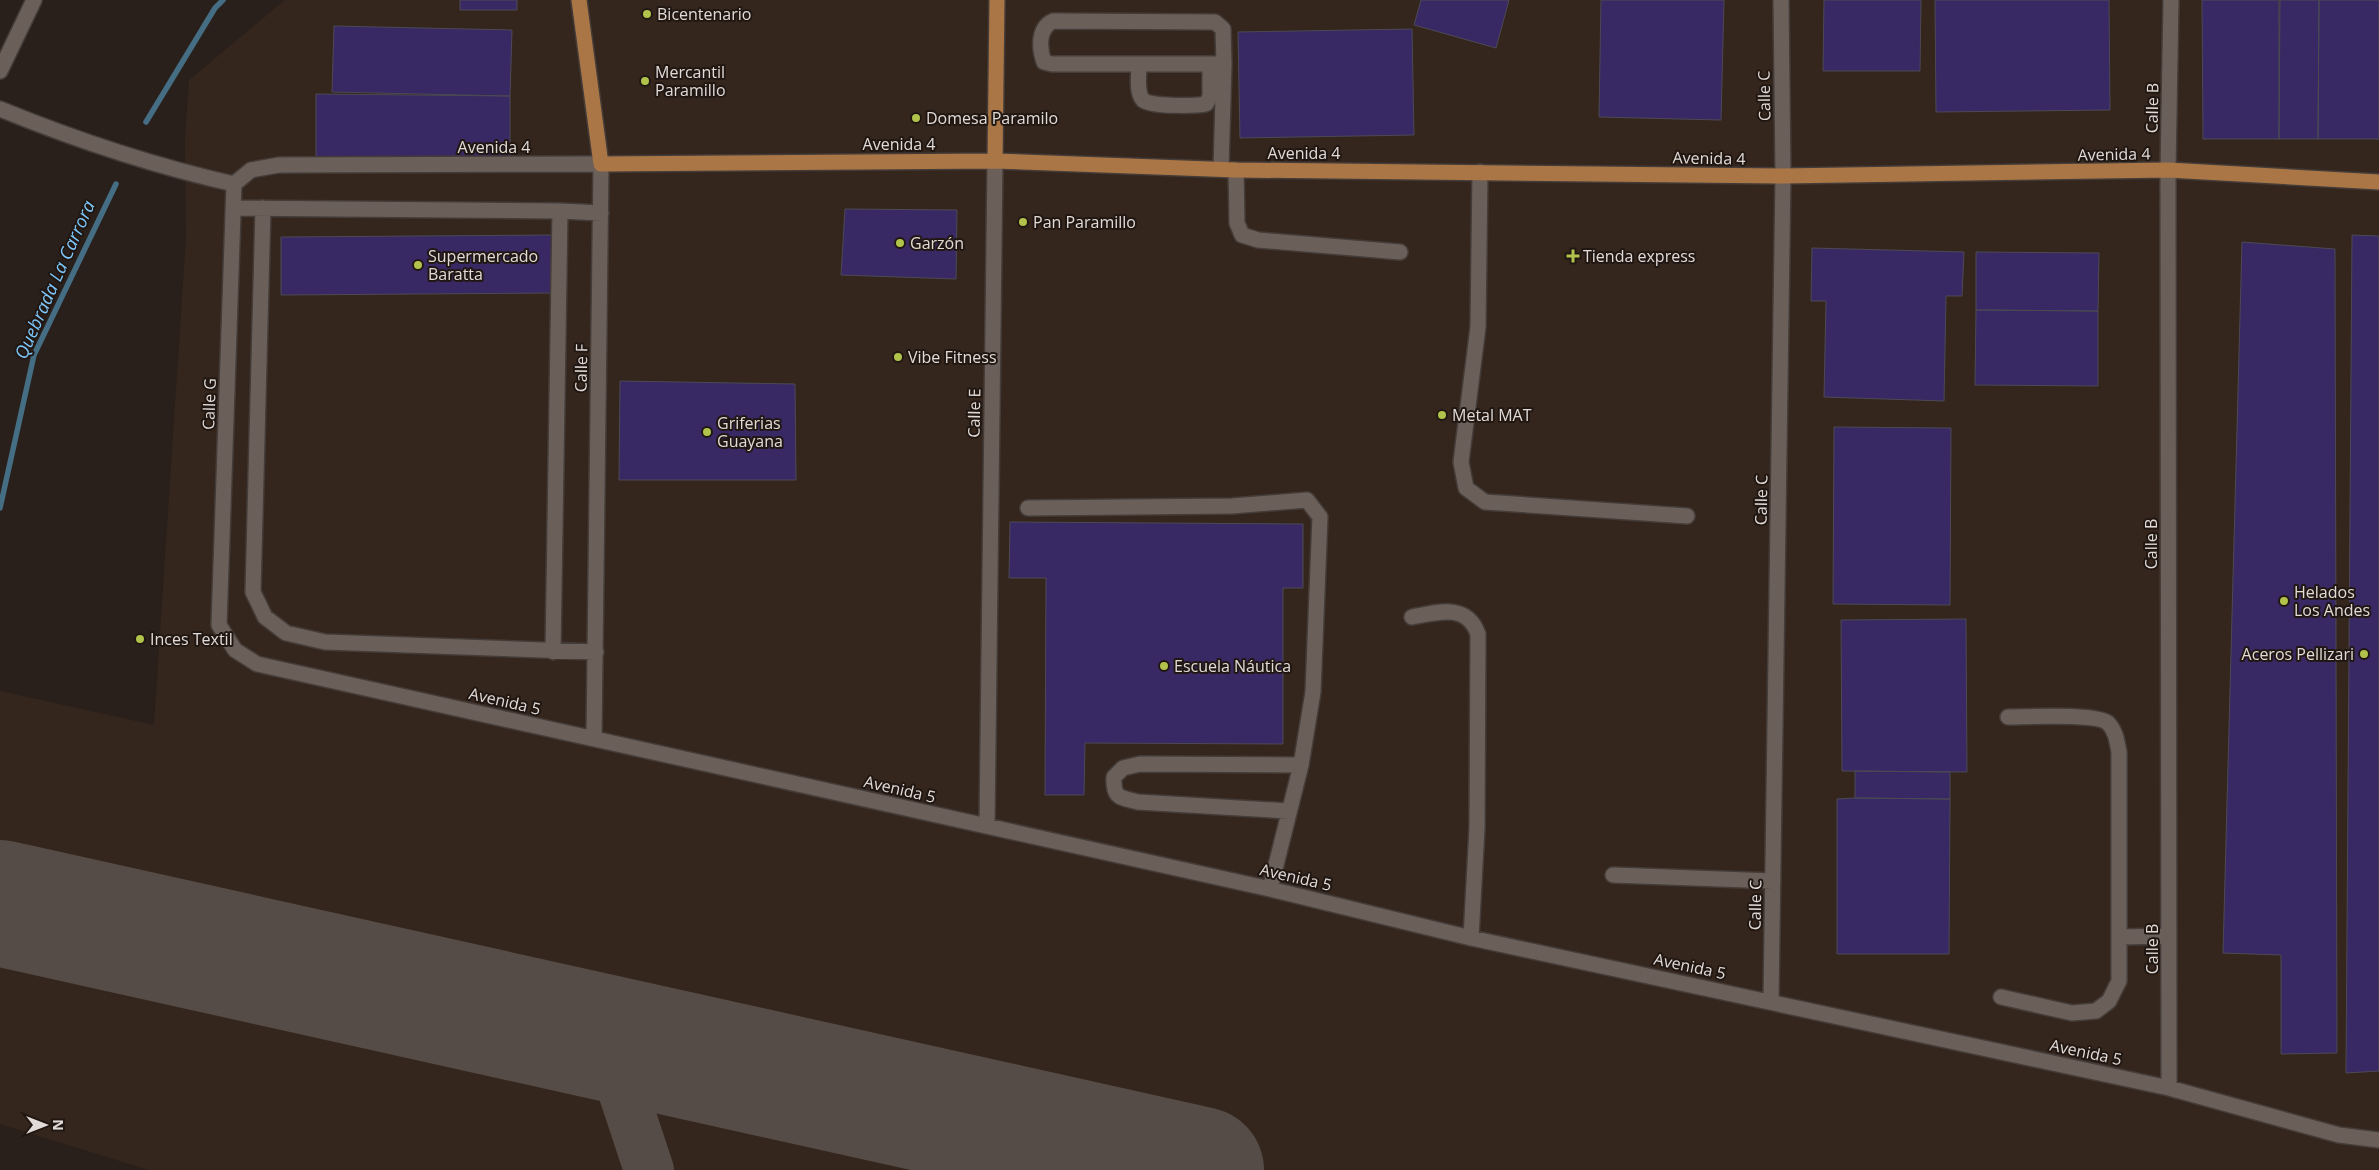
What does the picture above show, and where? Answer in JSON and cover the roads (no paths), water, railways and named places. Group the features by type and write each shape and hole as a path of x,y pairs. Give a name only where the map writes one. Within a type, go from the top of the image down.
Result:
{"main road":[{"name":"Calle F","path":"579,0 601,164"},
{"name":"Calle E","path":"995,161 997,0"},
{"name":"Avenida 4","path":"601,164 995,161 1221,170 1783,176 2168,170 2379,182"}],"street":[{"path":"0,72 34,0"},
{"name":"Calle C","path":"1771,1001 1783,176 1781,0"},
{"name":"Calle B","path":"2170,1088 2168,170 2171,0"},
{"path":"1139,64 1140,93 1143,100 1150,103 1197,106 1206,104 1210,97 1217,64 1223,29 1215,22 1053,20 1046,24 1042,32 1042,55 1044,62 1052,64 1139,64 1217,64"},
{"path":"1217,64 1221,170"},
{"path":"0,109 40,126 176,171 234,184"},
{"name":"Calle E","path":"986,826 995,161"},
{"name":"Avenida 4","path":"234,184 251,170 279,165 601,164"},
{"name":"Calle F","path":"594,738 601,164"},
{"path":"1236,170 1237,223 1242,235 1258,240 1400,252"},
{"path":"1480,172 1478,326 1461,462 1466,488 1485,502 1688,516"},
{"name":"Calle G","path":"219,625 234,184"},
{"path":"233,208 601,213"},
{"path":"263,208 253,592 265,617 286,633 325,642 553,652 596,652"},
{"path":"553,652 560,211"},
{"path":"1028,508 1232,506 1307,500 1320,517 1313,692 1301,765 1270,889"},
{"path":"1412,617 1442,612 1457,613 1467,617 1474,624 1478,634 1477,828 1471,938"},
{"name":"Avenida 5","path":"219,625 235,650 257,664 1270,889 1471,938 2170,1088 2339,1135 2379,1140"},
{"path":"2001,997 2072,1013 2096,1011 2109,1001 2118,981 2120,937 2118,752 2116,735 2107,723 2094,718 2008,717"},
{"path":"1289,811 1138,802 1118,796 1114,790 1114,777 1123,768 1140,764 1301,765"},
{"path":"1613,875 1773,881"},
{"path":"2120,937 2170,936"}],"waterway":[{"name":"Quebrada La Carrora","path":"146,122 215,8 223,0"},
{"name":"Quebrada La Carrora","path":"0,508 34,355 116,184"}],"place":[{"name":"Bicentenario","path":"647,14"},
{"name":"Mercantil Paramillo","path":"645,81"},
{"name":"Domesa Paramilo","path":"916,118"},
{"name":"Pan Paramillo","path":"1023,222"},
{"name":"Garzón","path":"900,243"},
{"name":"Tienda express","path":"1573,256"},
{"name":"Supermercado Baratta","path":"418,265"},
{"name":"Vibe Fitness","path":"898,357"},
{"name":"Metal MAT","path":"1442,415"},
{"name":"Griferias Guayana","path":"707,432"},
{"name":"Helados Los Andes","path":"2284,601"},
{"name":"Inces Textil","path":"140,639"},
{"name":"Aceros Pellizari","path":"2364,654"},
{"name":"Escuela Náutica","path":"1164,666"}]}
